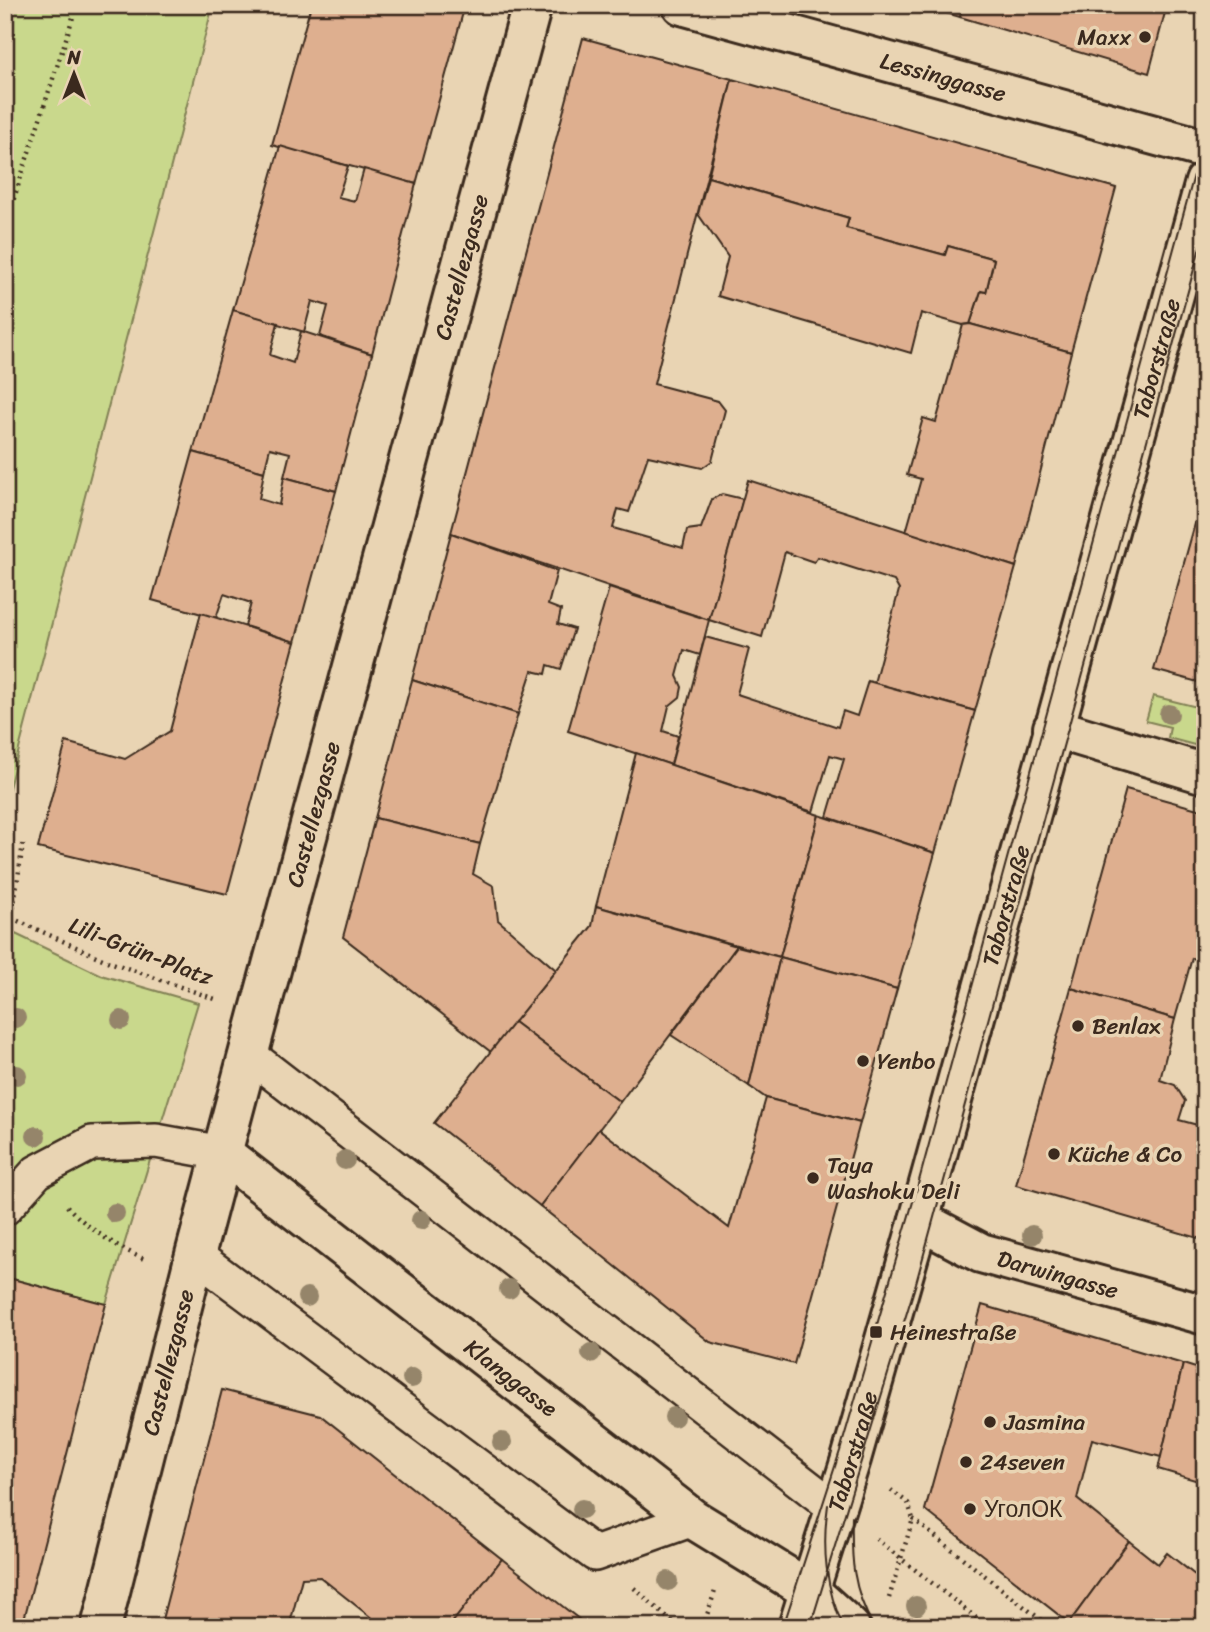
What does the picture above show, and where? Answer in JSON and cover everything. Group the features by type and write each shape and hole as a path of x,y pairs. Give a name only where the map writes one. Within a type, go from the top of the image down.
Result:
{"street":[{"name":"Castellezgasse","path":"101,1627 258,1014 532,5"},
{"name":"Lessinggasse","path":"682,5 1205,149"},
{"name":"Taborstraße","path":"798,1627 919,1220 1205,183"},
{"path":"1053,729 1205,774"},
{"name":"Klanggasse","path":"222,1153 693,1518 809,1590"},
{"name":"Darwingasse","path":"919,1220 981,1253 1205,1315"},
{"path":"809,1590 850,1627"}],"lane":[{"path":"248,1054 835,1508"},
{"path":"5,1208 37,1172 92,1143 156,1141 222,1153"},
{"path":"192,1267 595,1554 693,1518"}],"path":[{"path":"5,226 77,5"},
{"path":"5,942 12,917 23,844"},
{"name":"Lili-Grün-Platz","path":"5,915 107,961 258,1014"},
{"path":"5,1126 9,1140 77,1217 122,1249 192,1267"},
{"path":"835,1508 988,1627"},
{"path":"887,1604 913,1520 1050,1627"}],"green space":[{"path":"5,5 213,5 5,803"},
{"path":"1153,696 1205,709 1205,758 1200,757 1202,747 1168,738 1170,727 1146,721"},
{"path":"5,929 101,975 198,1003 106,1304 5,1277"}],"building":[{"path":"311,5 465,5 416,184 272,145"},
{"path":"919,5 963,5 960,17"},
{"path":"963,5 1167,5 1149,73 960,17"},
{"path":"583,38 732,79 654,384 718,401 725,410 712,461 702,468 648,456 629,512 618,509 613,528 683,548 687,530 701,528 712,499 722,494 743,499 709,620 451,533"},
{"path":"732,79 1116,188 1071,352 970,324 981,291 986,292 994,259 948,246 945,255 846,228 849,218 708,177"},
{"path":"280,146 348,166 338,197 355,201 364,169 416,184 372,354 320,336 328,306 312,301 304,332 233,310"},
{"path":"708,177 849,218 846,228 945,255 948,246 994,259 986,292 981,291 970,324 963,325 921,313 911,353 718,296 728,257 698,214"},
{"path":"233,310 278,323 270,355 293,363 301,331 372,354 336,491 284,477 290,453 270,448 264,472 193,452"},
{"path":"970,324 1071,352 1016,567 906,532 921,479 907,475 923,418 936,422 963,325"},
{"path":"193,452 264,472 259,499 279,505 284,477 336,491 295,642 245,626 251,603 224,594 216,618 152,600"},
{"path":"748,480 1016,567 975,711 874,683 899,590 894,581 818,557 814,562 785,552 762,637 709,620"},
{"path":"1205,488 1205,684 1154,670"},
{"path":"451,533 557,571 548,605 561,610 558,624 574,629 561,669 548,665 546,674 532,671 518,714 412,680"},
{"path":"609,588 709,620 700,655 684,650 677,676 682,687 680,697 669,706 663,731 678,736 671,765 568,731"},
{"path":"201,613 295,642 227,894 38,848 66,742 125,759 170,731"},
{"path":"705,637 749,649 737,694 838,727 843,711 857,716 868,681 975,711 935,853 827,817 844,759 830,755 813,812 671,765"},
{"path":"412,680 518,714 480,844 375,818"},
{"path":"636,753 819,815 780,957 596,906"},
{"path":"1126,789 1205,811 1205,961 1192,958 1175,1019 1071,988"},
{"path":"819,815 935,853 897,989 780,957"},
{"path":"375,818 480,844 473,874 494,886 498,920 556,970 491,1052 343,937"},
{"path":"596,906 737,946 620,1102 514,1022 592,926"},
{"path":"737,946 780,957 749,1086 671,1035"},
{"path":"780,957 897,989 860,1123 766,1098 749,1086"},
{"path":"1071,988 1175,1019 1160,1080 1175,1085 1185,1101 1179,1120 1205,1127 1205,1240 1016,1185"},
{"path":"514,1022 620,1102 540,1206 434,1123"},
{"path":"766,1098 860,1123 794,1364 710,1342 540,1206 599,1129 729,1228"},
{"path":"5,1277 106,1304 22,1627 5,1627"},
{"path":"982,1305 1183,1364 1161,1457 1092,1439 1077,1499 1129,1541 1069,1623 925,1510"},
{"path":"1183,1364 1205,1371 1205,1483 1158,1469"},
{"path":"222,1390 320,1415 502,1559 449,1627 383,1627 320,1577 302,1578 289,1627 160,1627"},
{"path":"1129,1541 1158,1564 1167,1553 1205,1583 1205,1627 1073,1627 1069,1623"},
{"path":"502,1559 589,1627 449,1627"}],"tram line":[{"path":"783,1627 840,1451 917,1188 1205,135"},
{"path":"810,1627 916,1283 1205,229"},
{"path":"828,1505 825,1536 827,1568 833,1598 844,1627"},
{"path":"852,1516 854,1573 861,1600 874,1627"}],"place":[{"name":"Maxx","path":"1145,37"},
{"name":"Benlax","path":"1078,1026"},
{"name":"Yenbo","path":"863,1061"},
{"name":"Küche & Co","path":"1054,1154"},
{"name":"Taya Washoku Deli","path":"813,1178"},
{"name":"Heinestraße","path":"876,1332"},
{"name":"Jasmina","path":"990,1422"},
{"name":"24seven","path":"966,1462"},
{"name":"УголОК","path":"970,1509"}]}
